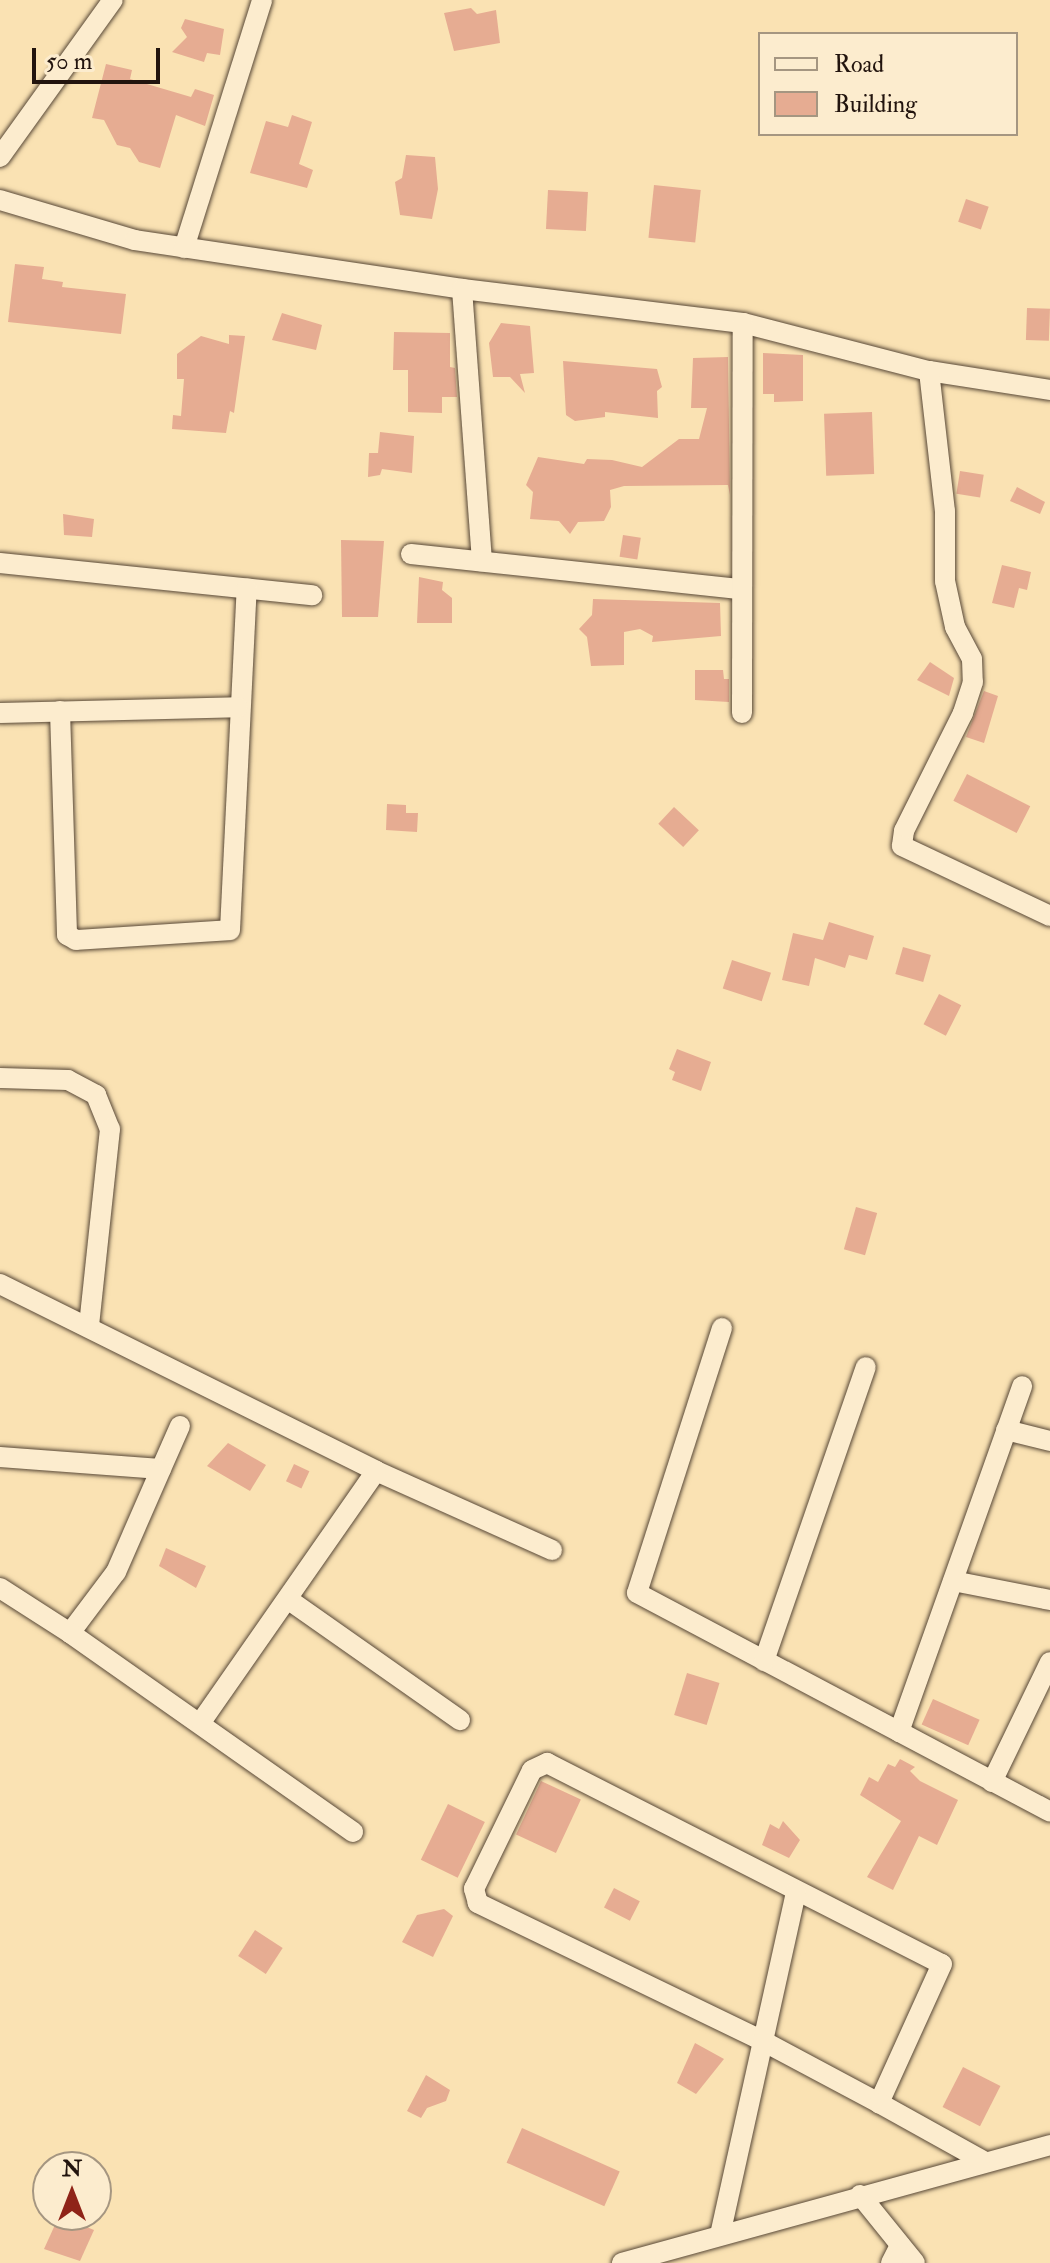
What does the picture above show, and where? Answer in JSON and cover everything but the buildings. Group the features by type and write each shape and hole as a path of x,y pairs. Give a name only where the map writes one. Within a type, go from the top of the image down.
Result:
{"street":[{"path":"0,157 113,0"},
{"path":"184,248 262,0"},
{"path":"0,200 95,231 184,248 462,289 743,323 929,371 1050,390"},
{"path":"462,289 482,561"},
{"path":"742,713 743,323"},
{"path":"929,371 945,511 945,581 955,627 972,659 973,682 963,713 904,831 902,846 1050,916"},
{"path":"411,554 741,589"},
{"path":"0,563 312,595"},
{"path":"60,711 64,924 67,935 76,940 230,930 238,707 247,588"},
{"path":"0,713 238,707"},
{"path":"0,1078 68,1080 96,1095 110,1129 89,1327"},
{"path":"0,1284 376,1471 552,1550"},
{"path":"722,1328 637,1593 1050,1812"},
{"path":"764,1661 866,1367"},
{"path":"899,1732 1022,1386"},
{"path":"70,1633 116,1572 180,1426"},
{"path":"1006,1430 1050,1441"},
{"path":"0,1457 161,1469"},
{"path":"201,1722 289,1600 376,1471"},
{"path":"953,1581 1050,1600"},
{"path":"0,1588 201,1722 353,1832"},
{"path":"289,1600 460,1720"},
{"path":"992,1782 1050,1662"},
{"path":"879,2103 942,1964 547,1763 532,1770 474,1889 478,1903 763,2041 985,2162"},
{"path":"720,2235 796,1892"},
{"path":"622,2263 1050,2145"},
{"path":"860,2195 896,2254 915,2263"}]}
